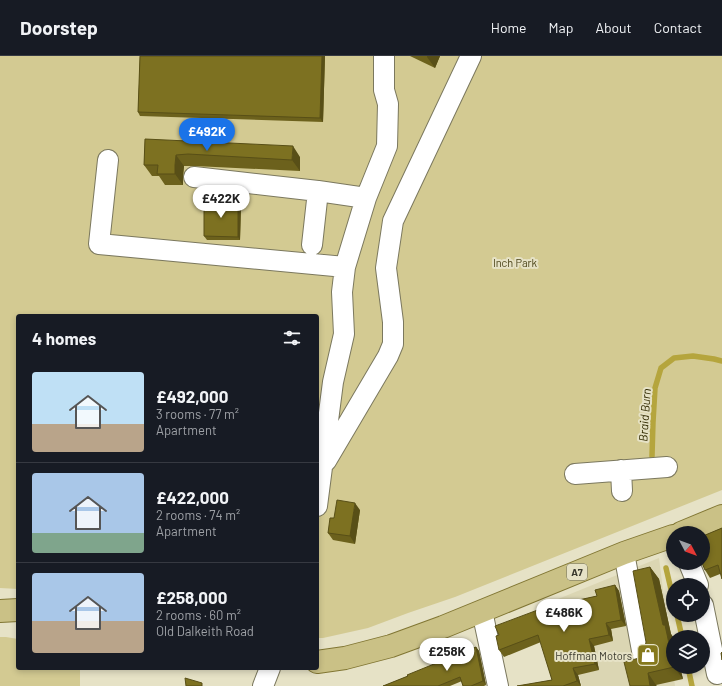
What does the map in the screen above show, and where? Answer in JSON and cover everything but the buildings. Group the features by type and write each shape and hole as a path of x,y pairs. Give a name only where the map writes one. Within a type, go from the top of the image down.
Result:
{"main road":[{"path":"698,526 722,516"},
{"name":"A7","path":"319,662 345,658 390,646 443,627 624,553 666,538"},
{"path":"0,611 16,610"}],"street":[{"path":"319,491 333,382 344,334 342,292 345,267 366,198 386,146 388,104 384,90 384,56"},
{"path":"322,468 388,356 393,344 393,322 386,268 393,221 471,56"},
{"path":"108,160 99,244 345,267"},
{"path":"194,177 366,198"},
{"path":"312,245 318,191"},
{"path":"574,474 667,467"},
{"path":"622,491 631,469"},
{"path":"624,553 643,656"},
{"path":"482,611 498,686"},
{"path":"706,622 717,674"},
{"path":"263,686 269,670"}],"shaded area":[{"path":"659,558 668,630 666,630 666,674 674,674 675,686 582,686 558,599"}],"green space":[{"name":"Inch Park","path":"0,56 722,56 722,490 455,597 368,628 319,638 319,314 16,314 16,589 0,588"},
{"path":"0,637 16,639 16,670 80,670 80,686 0,686"}],"waterway":[{"name":"Braid Burn","path":"652,456 655,388 661,368 674,358 693,356 722,361"},
{"name":"Braid Burn","path":"666,570 668,578"},
{"name":"Braid Burn","path":"679,622 680,630"},
{"name":"Braid Burn","path":"689,674 692,686"}],"place":[{"name":"Hoffman Motors","path":"648,655"}]}
